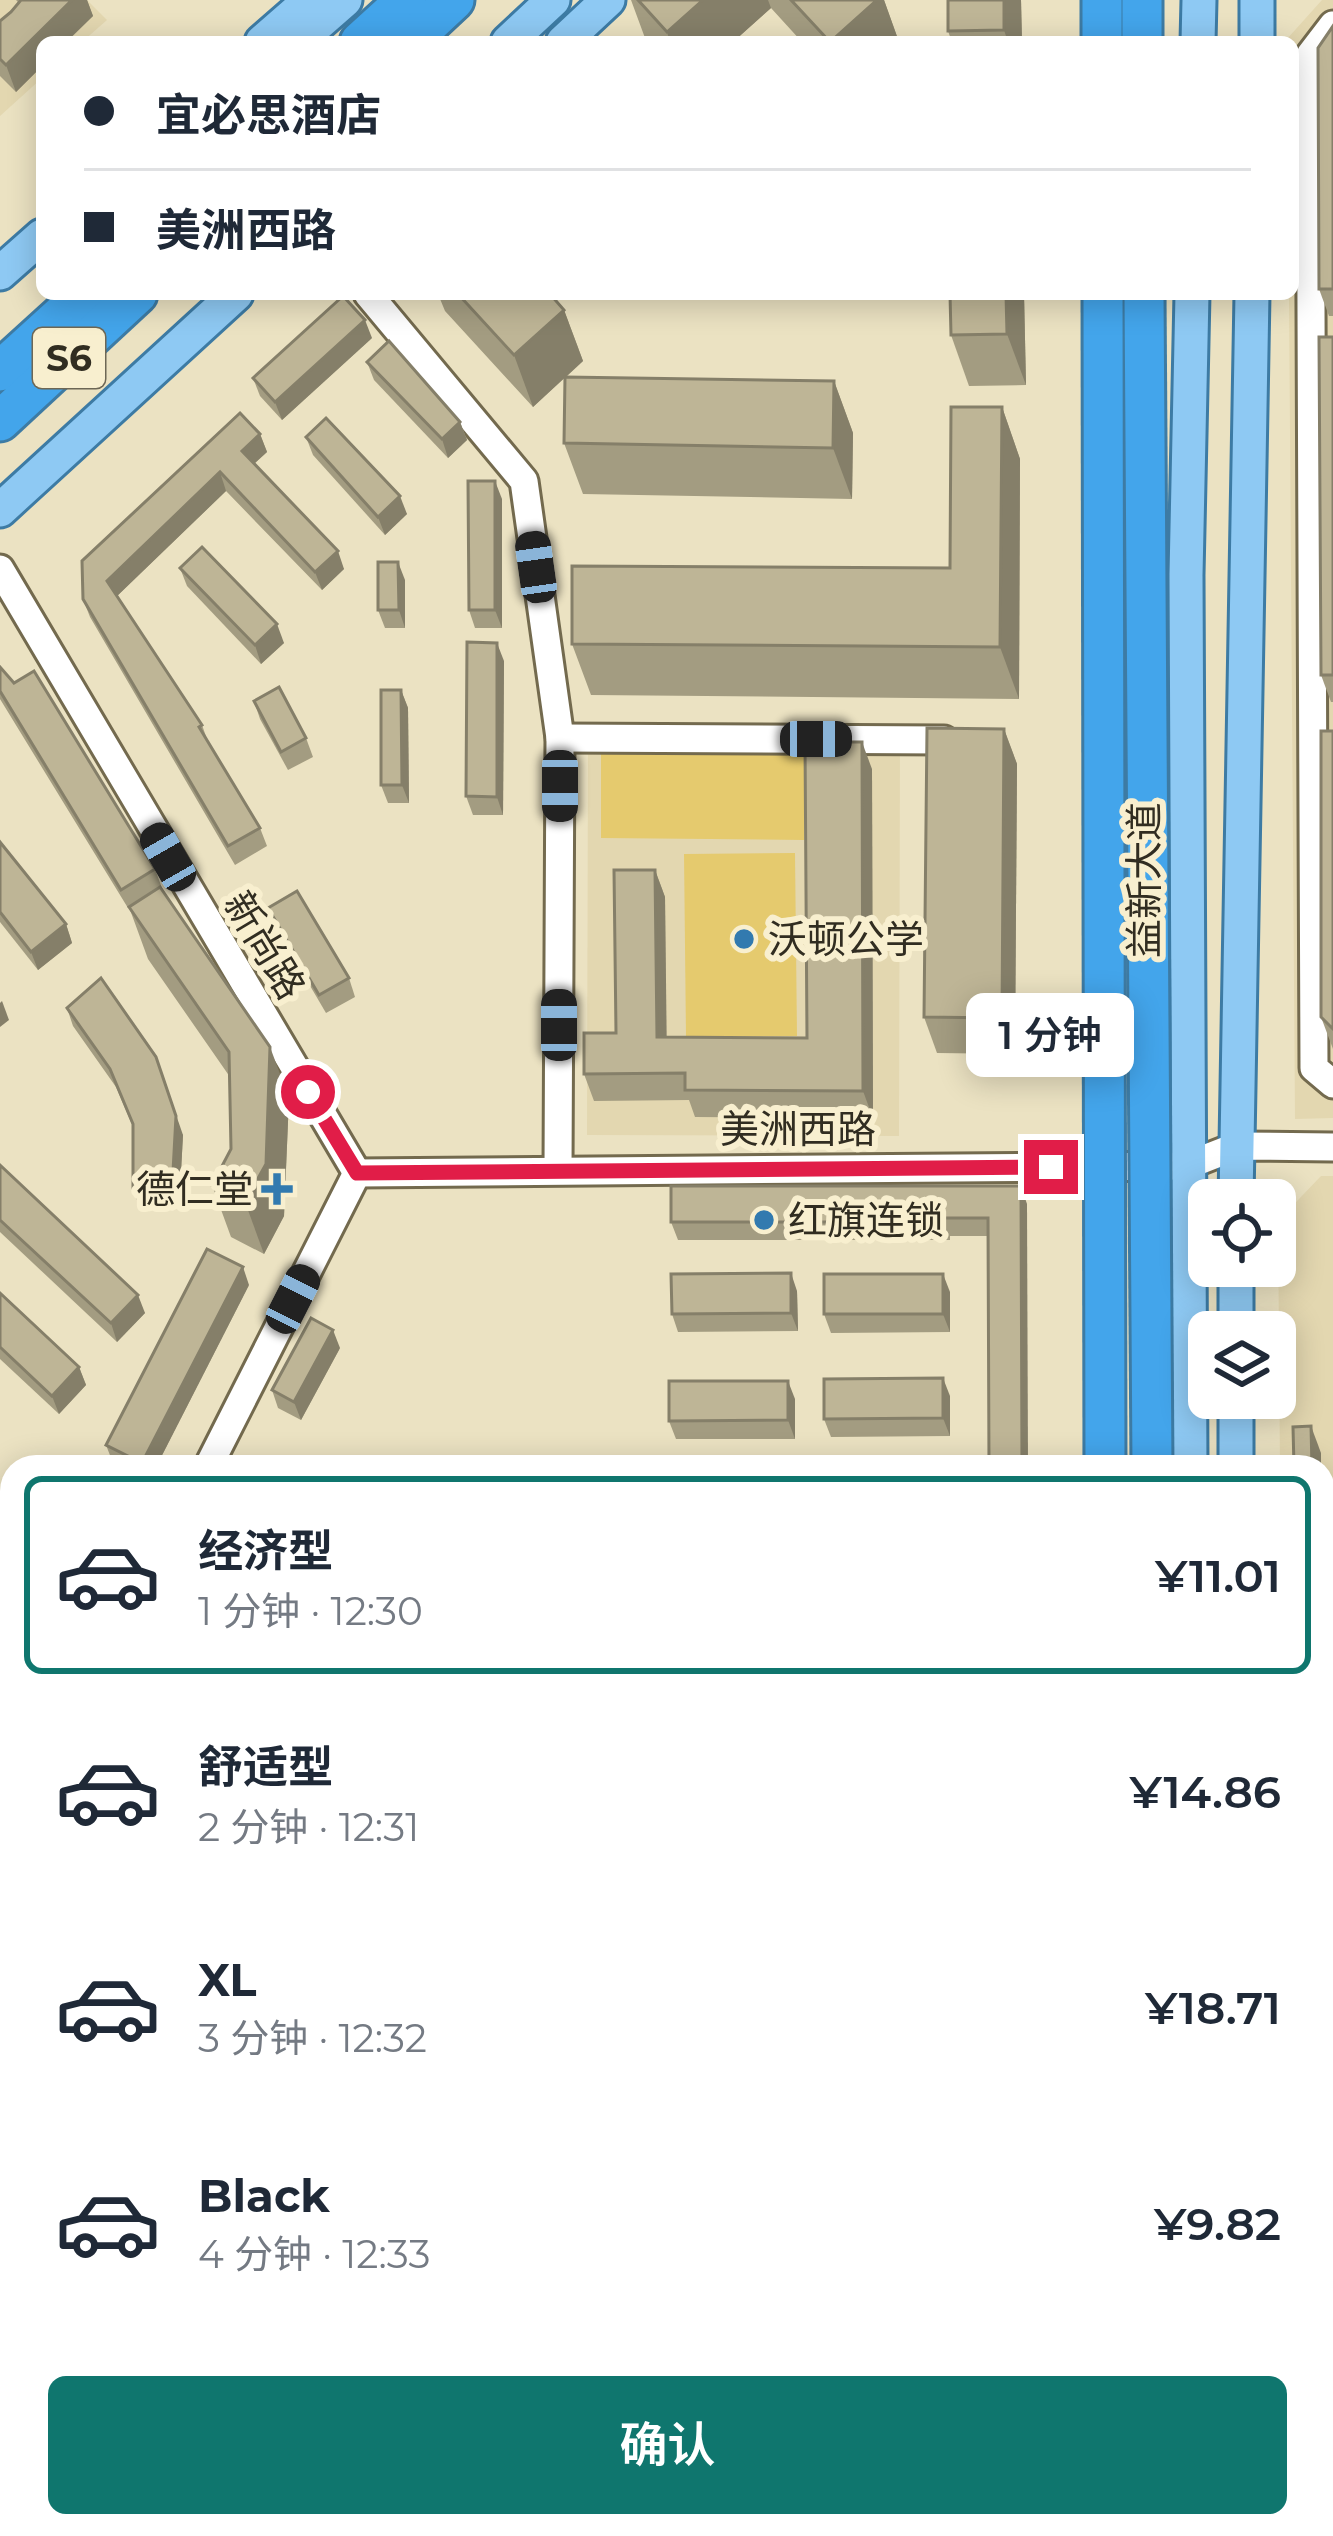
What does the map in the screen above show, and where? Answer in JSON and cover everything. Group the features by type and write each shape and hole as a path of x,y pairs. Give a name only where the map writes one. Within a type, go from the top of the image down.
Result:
{"highway":[{"path":"367,36 406,0"},
{"path":"415,36 454,0"},
{"path":"1102,0 1102,36"},
{"path":"1142,0 1142,36"},
{"name":"S6","path":"0,371 78,300"},
{"name":"S6","path":"2,420 131,300"},
{"path":"1103,300 1106,1455"},
{"path":"1144,300 1152,1455"}],"main road":[{"path":"269,36 310,0"},
{"path":"304,36 345,0"},
{"path":"514,36 553,0"},
{"path":"569,36 608,0"},
{"path":"1198,36 1199,0"},
{"path":"1256,36 1257,0"},
{"path":"0,274 36,241"},
{"path":"0,510 229,300"},
{"name":"益新大道","path":"1190,1455 1186,575 1192,300"},
{"path":"1236,1179 1252,300"},
{"path":"1236,1419 1236,1455"}],"street":[{"path":"1333,25 1310,55 1314,1068 1333,1084"},
{"path":"373,300 524,482 560,738 558,1169"},
{"name":"新尚路","path":"0,569 357,1173"},
{"path":"560,738 944,740"},
{"path":"1237,1146 1333,1147"},
{"name":"美洲西路","path":"357,1173 1186,1166 1237,1146"},
{"path":"214,1455 357,1173"}],"shaded area":[{"path":"0,0 87,0 107,20 89,36 36,36 36,83 0,116"},
{"path":"1322,0 1333,0 1333,1118 1295,1119 1289,300 1299,300 1299,36 1290,36"},
{"name":"沃顿公学","path":"588,742 900,742 899,1136 587,1135"},
{"path":"601,749 805,751 804,840 601,838"},
{"path":"795,853 797,1036 686,1037 684,854"},
{"path":"1321,1176 1333,1176 1333,1455 1280,1455 1280,1419 1296,1419 1296,1311 1279,1311 1279,1287 1296,1287 1296,1202"}],"building":[{"path":"21,0 72,0 6,65 0,59 0,21"},
{"path":"638,0 703,0 667,32"},
{"path":"791,0 877,0 837,36 824,36"},
{"path":"948,0 1004,0 1004,30 948,31"},
{"path":"1333,26 1333,289 1319,289 1318,48"},
{"path":"339,300 347,300 365,320 275,402 253,378"},
{"path":"464,300 555,300 564,310 514,355"},
{"path":"950,300 1006,300 1007,334 951,335"},
{"path":"1319,337 1333,337 1333,675 1321,675"},
{"path":"389,341 460,422 442,439 367,362"},
{"path":"565,377 834,381 833,448 564,443"},
{"path":"951,407 1002,407 1000,647 572,644 572,566 950,568"},
{"path":"240,413 260,434 242,451 338,551 315,572 220,472 107,581 202,725 260,828 228,846 83,599 82,561"},
{"path":"326,418 400,496 378,517 306,437"},
{"path":"468,481 495,481 495,610 469,610"},
{"path":"202,547 277,624 255,645 180,568"},
{"path":"378,562 398,562 399,610 378,610"},
{"path":"467,642 497,643 497,797 466,796"},
{"path":"0,667 14,683 34,671 155,869 121,890 0,691"},
{"path":"279,687 306,738 281,752 254,701"},
{"path":"381,690 401,690 402,785 381,785"},
{"path":"927,728 1004,729 1002,1018 924,1017"},
{"path":"1321,731 1333,731 1333,1029 1321,1017"},
{"path":"805,742 862,742 863,1091 685,1090 685,1073 584,1074 584,1033 616,1033 614,870 655,870 657,1037 807,1038"},
{"path":"0,842 66,924 31,952 0,912"},
{"path":"160,887 270,1047 266,1164 245,1202 212,1185 231,1149 229,1052 129,907"},
{"path":"297,891 349,978 319,995 268,908"},
{"path":"101,978 156,1057 176,1116 172,1190 133,1188 133,1124 110,1069 67,1008"},
{"path":"0,1165 138,1295 111,1323 0,1220"},
{"path":"671,1186 1021,1186 1022,1455 989,1455 988,1218 671,1222"},
{"path":"207,1249 243,1267 146,1455 126,1455 106,1445"},
{"path":"791,1273 791,1313 672,1314 671,1274"},
{"path":"824,1274 943,1274 943,1314 824,1314"},
{"path":"0,1293 79,1367 52,1396 0,1347"},
{"path":"311,1318 333,1330 294,1402 272,1390"},
{"path":"943,1378 943,1418 824,1419 824,1379"},
{"path":"669,1381 788,1381 788,1420 669,1421"},
{"path":"1311,1426 1312,1455 1294,1455 1293,1427"}],"place":[{"name":"沃顿公学","path":"744,939"},
{"name":"德仁堂","path":"277,1189"},
{"name":"红旗连锁","path":"764,1220"}],"route":[{"path":"308,1092 357,1173 1051,1167"}]}
